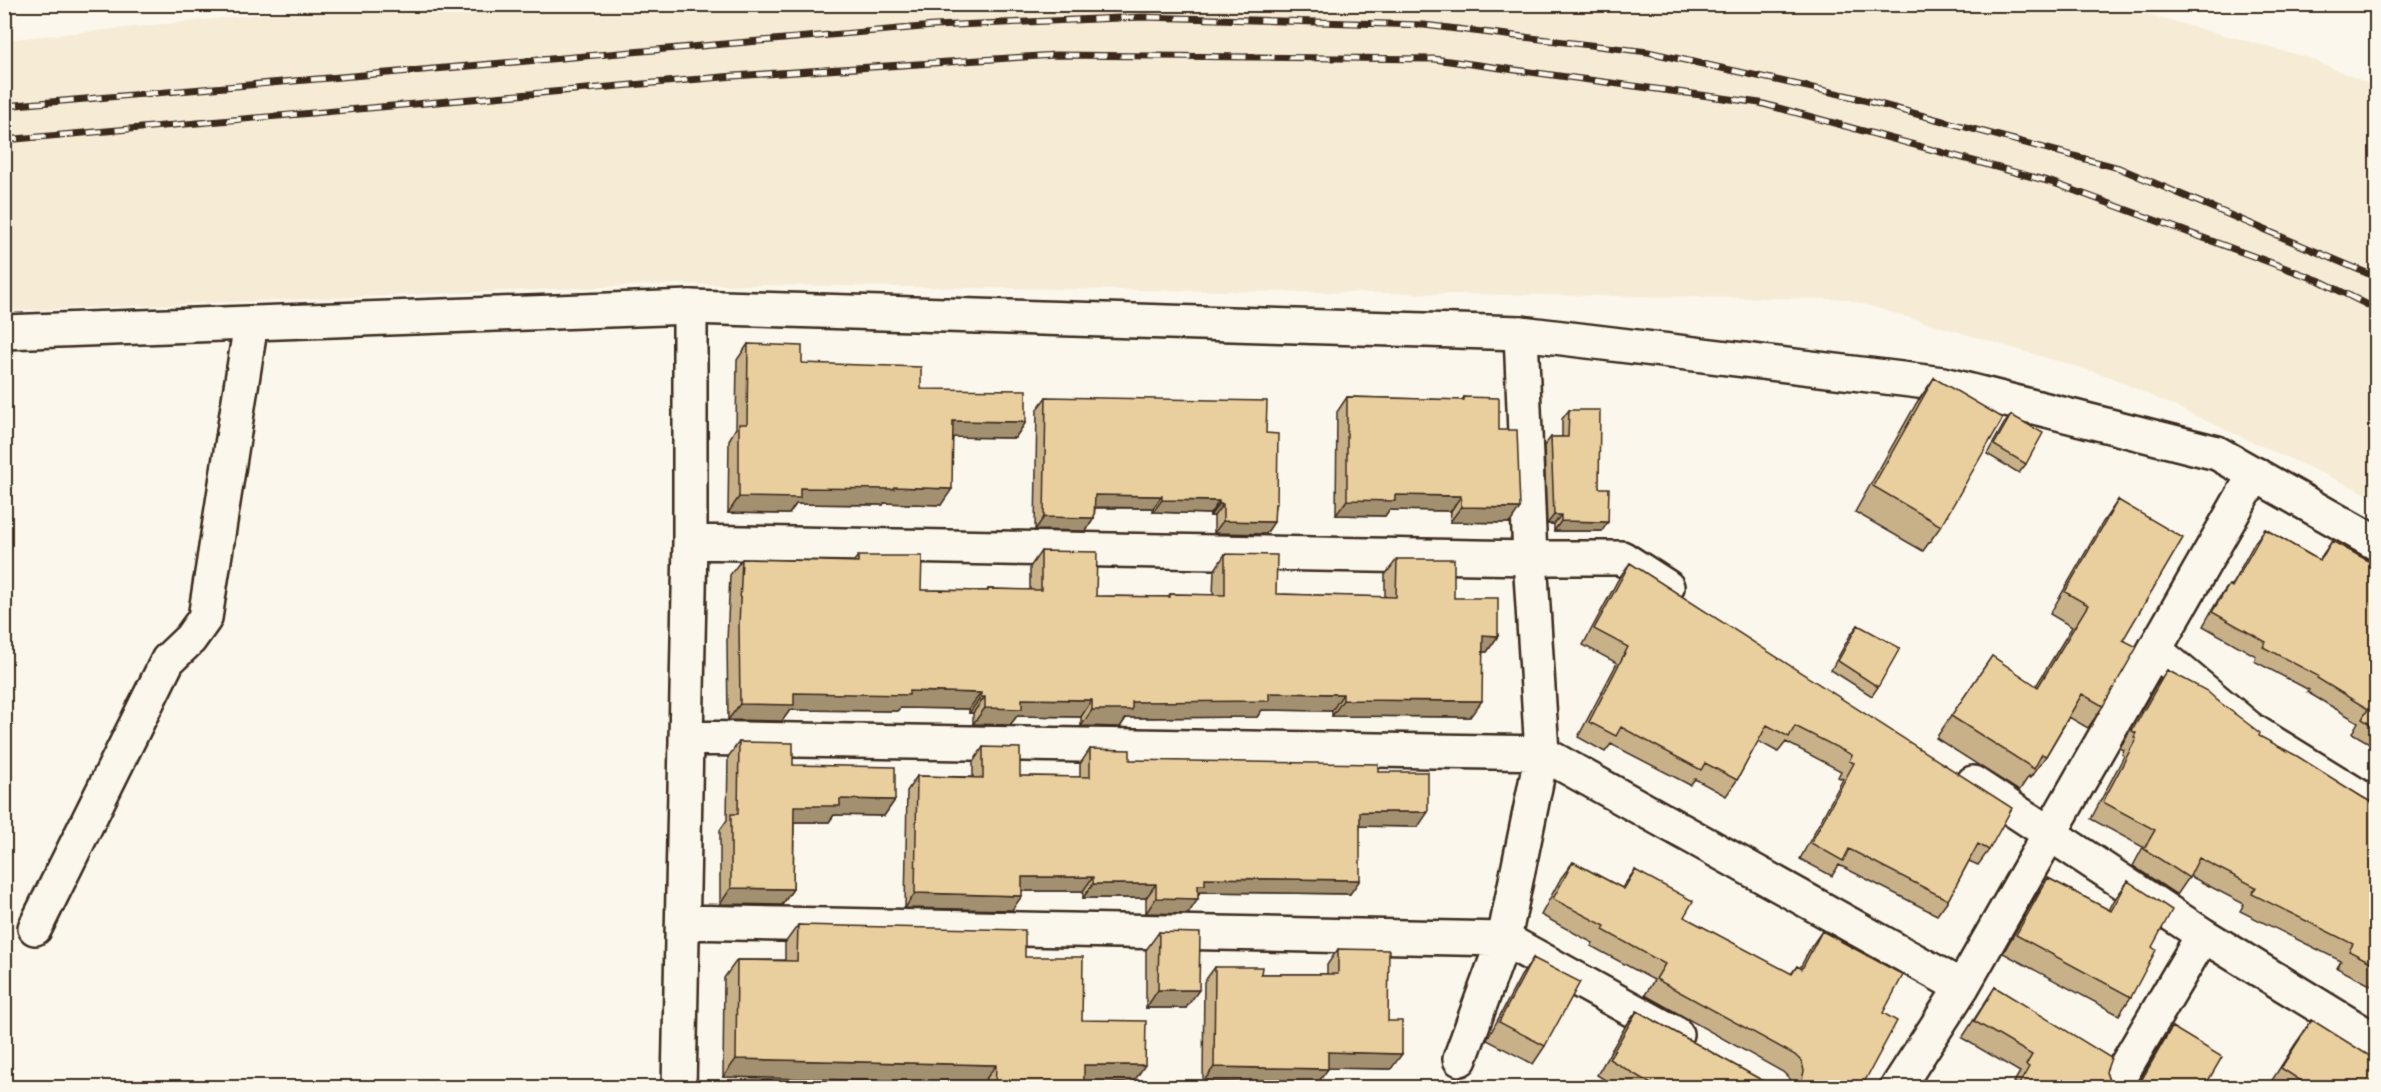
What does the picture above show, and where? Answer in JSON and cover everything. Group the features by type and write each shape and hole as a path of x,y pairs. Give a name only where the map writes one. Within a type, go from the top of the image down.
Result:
{"street":[{"path":"679,1088 690,542 690,307"},
{"path":"4,332 690,307 1521,333 1943,384 2217,453 2376,543"},
{"path":"35,928 168,660 190,639 205,618 251,323"},
{"path":"1460,1059 1504,939 1542,753 1530,558 1521,333"},
{"path":"1897,1088 1962,987 2256,474"},
{"path":"690,542 1622,558 1692,603"},
{"path":"2155,650 2250,729 2376,807"},
{"path":"686,738 1542,753 1962,987"},
{"path":"1951,770 2203,935 2376,1041"},
{"path":"682,922 1504,939 1701,1048"},
{"path":"2113,1088 2203,935"}],"shaded area":[{"path":"363,4 2111,5 2306,57 2376,87 2376,498 2108,376 1846,299 677,284 5,311 5,40"}],"building":[{"path":"748,344 802,346 802,363 921,367 921,389 1026,390 1026,422 953,421 952,489 800,488 800,498 739,497 739,424 747,424"},
{"path":"1934,378 2003,418 1941,526 1873,486"},
{"path":"1046,397 1267,401 1266,433 1278,434 1277,504 1275,504 1274,522 1223,521 1223,504 1219,504 1219,501 1162,500 1162,496 1095,495 1094,518 1044,517"},
{"path":"1347,397 1464,400 1464,397 1499,398 1499,430 1517,430 1520,508 1461,507 1461,496 1395,495 1395,501 1347,500"},
{"path":"1569,410 1600,410 1599,488 1609,488 1608,522 1561,521 1561,515 1554,515 1551,437 1568,437"},
{"path":"2011,415 2043,433 2026,464 1994,445"},
{"path":"2118,500 2183,538 2123,640 2137,647 2103,706 2082,694 2046,756 2042,754 2034,769 1951,716 1992,656 2038,687 2088,605 2065,592"},
{"path":"2265,529 2320,561 2332,541 2376,565 2376,728 2362,719 2368,709 2317,678 2318,676 2263,647 2266,642 2212,612 2229,585 2232,587"},
{"path":"1041,551 1097,552 1096,596 1225,595 1225,554 1277,555 1276,594 1396,597 1397,559 1454,559 1454,598 1498,598 1498,636 1483,635 1482,701 1343,700 1343,694 1269,693 1269,701 1132,702 1132,710 1092,710 1092,700 1022,699 1022,709 985,708 985,697 981,697 981,693 909,691 909,695 794,693 794,705 740,704 739,625 742,559 858,562 858,556 922,556 921,590 1041,590"},
{"path":"1630,563 2012,808 1989,850 1978,844 1948,900 1849,849 1843,861 1811,843 1854,763 1849,761 1852,755 1795,726 1789,737 1767,725 1737,780 1705,763 1701,770 1621,727 1616,736 1589,722 1628,647 1594,629"},
{"path":"1858,625 1900,648 1878,687 1838,661"},
{"path":"2167,670 2207,691 2260,733 2259,736 2297,756 2376,805 2376,965 2349,951 2353,944 2252,894 2256,887 2199,858 2189,878 2144,849 2155,830 2103,802 2136,739 2134,737 2136,733 2132,731"},
{"path":"739,742 793,743 793,765 895,767 895,800 840,799 840,806 794,806 793,889 731,888 731,814 738,814"},
{"path":"983,747 1020,748 1020,776 1090,777 1090,749 1130,750 1130,760 1378,764 1378,772 1428,772 1428,812 1360,812 1360,880 1205,878 1205,885 1198,885 1198,899 1156,898 1156,884 1093,884 1093,877 1022,877 1022,896 915,893 917,776 983,778"},
{"path":"1573,862 1624,889 1635,870 1693,901 1684,917 1792,974 1797,966 1802,969 1822,931 1903,975 1883,1013 1897,1021 1861,1088 1795,1088 1802,1080 1804,1071 1802,1062 1795,1055 1656,979 1665,964 1603,930 1605,926 1553,899"},
{"path":"2048,878 2111,911 2128,881 2172,910 2152,947 2156,950 2131,997 2016,935"},
{"path":"798,925 1025,930 1025,957 1083,957 1082,1020 1146,1021 1145,1065 1084,1065 1084,1088 995,1088 996,1065 736,1059 737,960 797,961"},
{"path":"1159,932 1200,933 1199,990 1158,990"},
{"path":"1338,949 1389,950 1388,1021 1402,1021 1402,1054 1328,1052 1328,1069 1214,1067 1215,967 1262,967 1261,974 1338,974"},
{"path":"1533,958 1580,982 1545,1046 1499,1022"},
{"path":"1995,987 2111,1058 2106,1072 2109,1081 2116,1088 2017,1088 2029,1067 2026,1065 2032,1055 1974,1021"},
{"path":"1637,1011 1776,1088 1653,1088 1653,1085 1609,1059"},
{"path":"2312,1020 2376,1060 2376,1088 2312,1088 2281,1068"},
{"path":"2172,1027 2222,1057 2204,1088 2134,1088 2141,1081"}],"railway":[{"path":"4,106 934,26 1143,17 1424,25 1648,52 1849,96 2119,168 2376,277"},
{"path":"4,140 734,76 1055,55 1434,59 1760,103 2051,182 2318,280 2376,309"}]}
